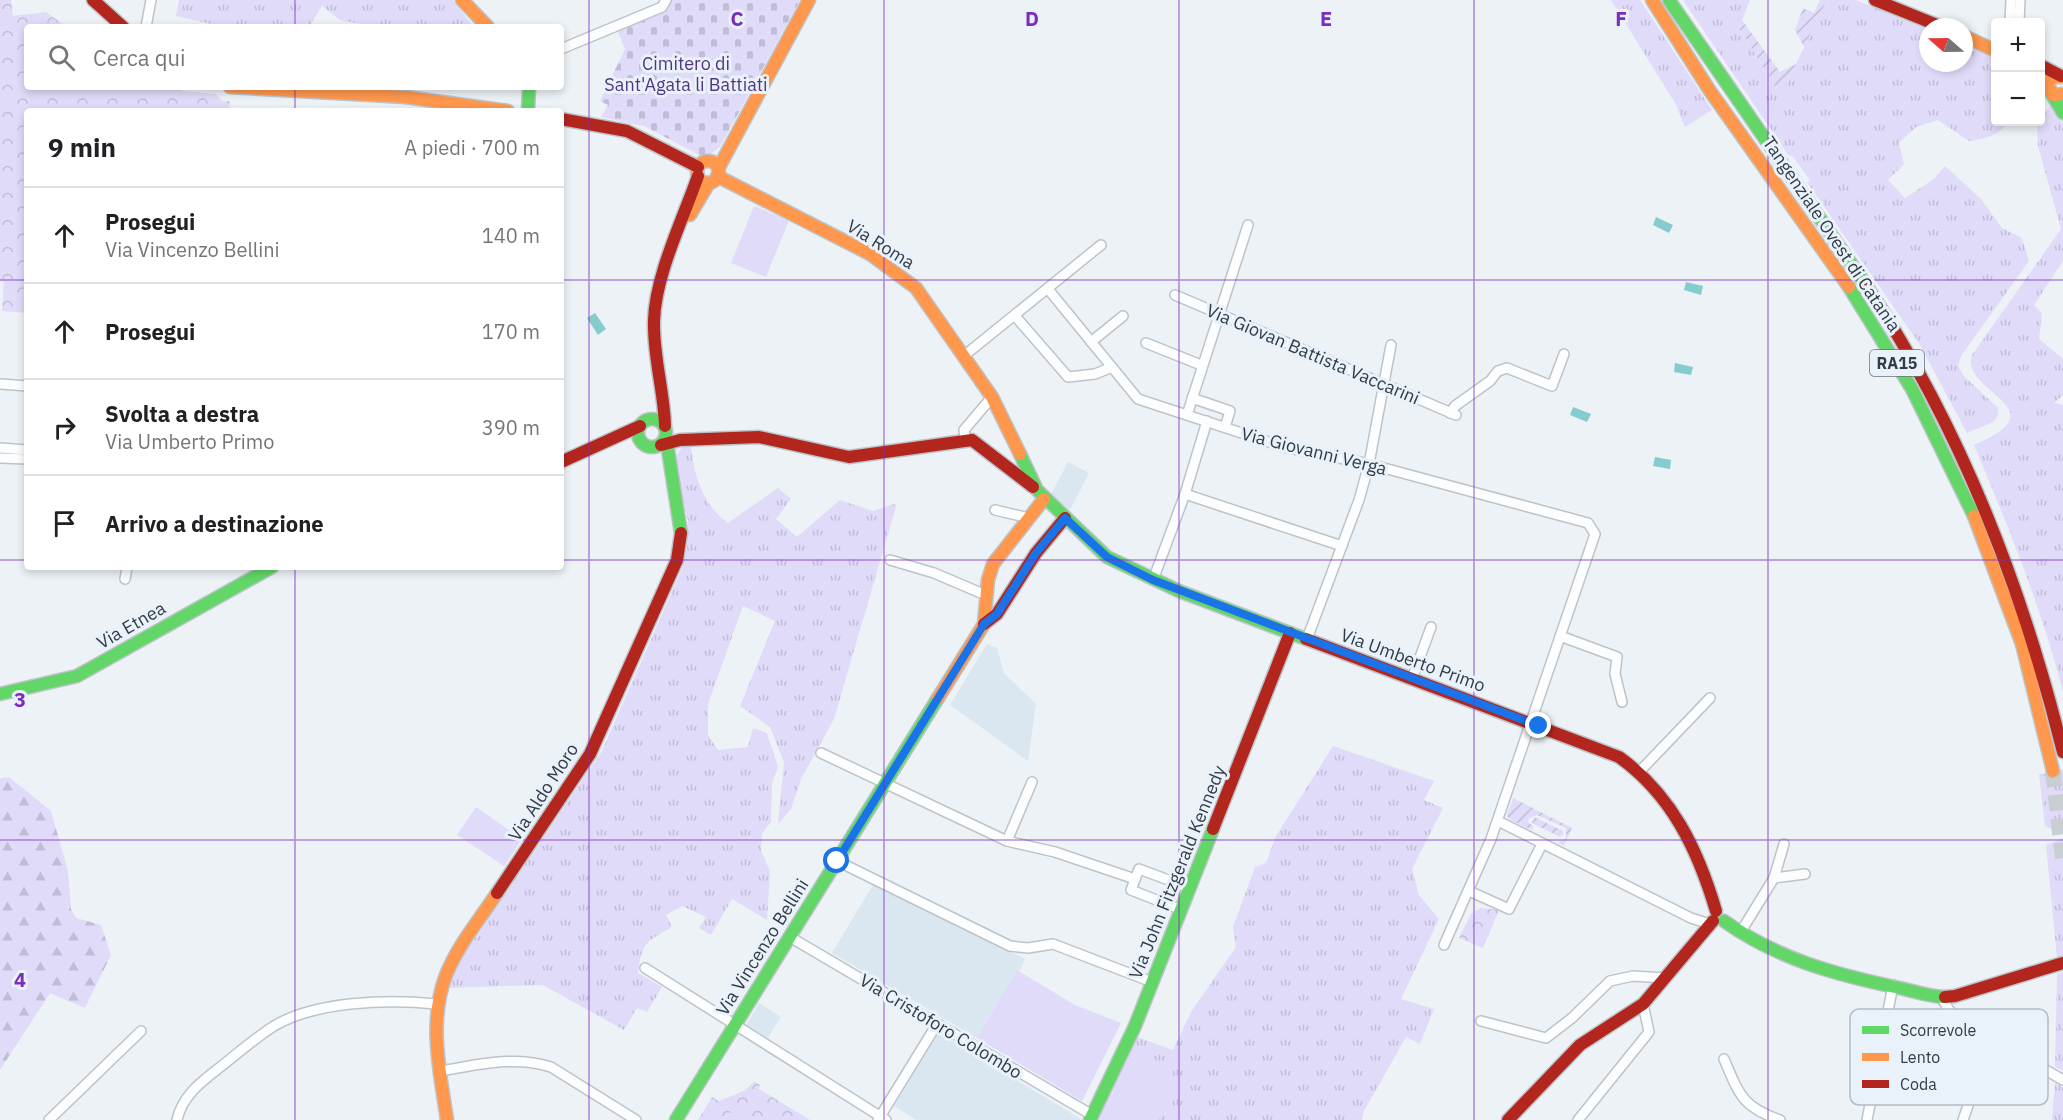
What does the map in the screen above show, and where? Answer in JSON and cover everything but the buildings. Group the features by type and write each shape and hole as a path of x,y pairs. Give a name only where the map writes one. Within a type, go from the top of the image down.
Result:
{"main road":[{"path":"93,0 120,24"},
{"path":"462,0 485,24"},
{"path":"671,478 669,462 658,440 662,393 654,323 655,296 660,276 708,172 733,141 809,0"},
{"name":"Tangenziale Ovest di Catania","path":"1652,0 1851,291 1894,357 1938,436 1966,496 2016,628 2053,771"},
{"name":"Tangenziale Ovest di Catania","path":"1669,0 1864,282 1908,351 1952,432 2006,556 2030,624 2063,752"},
{"path":"1875,0 1920,18"},
{"path":"1973,39 1991,44"},
{"path":"2045,67 2062,76"},
{"path":"2062,76 2050,79 2063,113"},
{"path":"282,90 405,97 486,108"},
{"path":"528,108 529,90"},
{"name":"Via Roma","path":"564,120 627,131 805,219 870,254 899,274 928,302 992,397 1041,495"},
{"path":"658,440 638,434 660,403 662,393"},
{"path":"564,461 600,446 645,422 658,420 658,440 671,478"},
{"path":"600,446 658,440 759,437 849,457 969,440"},
{"path":"669,462 680,440"},
{"name":"Via Umberto Primo","path":"969,440 1017,472 1107,557 1153,580 1620,757 1640,771 1659,794 1686,836 1716,919"},
{"name":"Via Aldo Moro","path":"447,1120 435,1037 436,1005 441,982 457,953 590,754 607,721 677,560 682,526 671,478"},
{"path":"984,624 988,607 988,577 993,563 1029,518 1041,495"},
{"path":"984,624 1001,608 1036,553 1065,518"},
{"name":"Via Etnea","path":"0,694 77,676 267,570"},
{"path":"987,598 1001,608"},
{"name":"Via Vincenzo Bellini","path":"676,1120 984,624"},
{"name":"Via John Fitzgerald Kennedy","path":"1091,1118 1135,1026 1290,633"},
{"path":"1508,1120 1580,1045 1643,1004 1716,919 1804,963 1941,997 1955,996 2063,963"}],"street":[{"path":"147,24 151,0"},
{"path":"564,48 662,7 666,0"},
{"path":"2010,18 2012,0"},
{"path":"2019,18 2020,0"},
{"path":"1187,415 1201,365 1248,225"},
{"path":"965,355 1101,244"},
{"name":"Via Giovanni Verga","path":"1048,289 1138,399 1284,447 1369,464 1588,523 1595,534 1560,636"},
{"name":"Via Giovan Battista Vaccarini","path":"1175,295 1453,414 1455,406 1490,381 1498,371 1508,368 1552,386 1564,354"},
{"path":"1015,316 1068,377 1095,374 1112,367"},
{"path":"1091,342 1123,316"},
{"path":"1146,344 1201,365"},
{"path":"1307,639 1342,546 1369,464 1391,345"},
{"path":"1,384 24,386"},
{"path":"969,440 964,430 992,397"},
{"path":"1192,398 1230,411 1225,427"},
{"path":"1153,580 1185,494 1207,421"},
{"path":"0,448 24,450"},
{"path":"0,458 24,459"},
{"path":"1185,494 1342,546"},
{"path":"995,510 1029,518"},
{"path":"890,560 934,573 987,598"},
{"path":"125,579 126,570"},
{"path":"1412,679 1431,627"},
{"path":"1444,945 1498,821 1560,636 1617,657 1615,674 1622,702"},
{"path":"1640,771 1710,698"},
{"path":"821,753 884,785 1007,841 1066,855 1132,878"},
{"path":"1007,841 1032,782"},
{"path":"1498,821 1691,918 1716,919"},
{"path":"1740,933 1774,878 1784,844"},
{"path":"1469,891 1509,909 1546,846"},
{"path":"837,861 1010,946 1028,948 1053,944 1152,982"},
{"path":"1182,910 1131,890 1132,878 1139,869 1190,888"},
{"path":"1774,878 1805,874"},
{"name":"Via Cristoforo Colombo","path":"790,937 1091,1118"},
{"path":"645,968 882,1119 937,1024"},
{"path":"1480,1021 1546,1038 1572,1018 1610,981 1633,976 1665,978"},
{"path":"1888,1009 1893,985"},
{"path":"1941,997 1948,1009"},
{"path":"177,1120 180,1108 193,1090 276,1025 326,1008 369,1004 436,1005"},
{"path":"1578,1120 1648,1032 1643,1004"},
{"path":"49,1120 141,1031"},
{"path":"1724,1059 1741,1099 1755,1111 1780,1120"},
{"path":"440,1071 499,1061 537,1062 551,1067 636,1120"},
{"path":"2048,1071 2063,1080"},
{"path":"1867,1120 1870,1105"},
{"path":"1963,1120 1968,1105"}],"shaded area":[{"path":"1068,462 1089,473 1070,510 1051,494"},
{"path":"987,644 997,648 1004,673 1036,704 1028,761 950,705"},
{"path":"873,885 1025,959 1020,971 1017,970 977,1038 832,953"},
{"path":"759,1003 781,1017 768,1038 746,1025"},
{"path":"939,1033 1081,1119 916,1120 894,1106"}],"green space":[{"path":"0,0 11,0 13,16 46,12 63,24 24,24 24,90 182,90 216,94 222,101 230,101 229,108 24,108 24,313 2,311 4,282 0,281"},
{"path":"179,0 452,0 472,24 360,24 340,20 322,6 311,24 211,24 176,16"},
{"name":"Cimitero di Sant'Agata li Battiati","path":"671,0 800,0 720,147 709,155 701,156 644,126 601,117 608,105 600,101 625,49 617,30 666,9"},
{"path":"1611,0 1640,0 1712,110 1685,127 1675,103"},
{"path":"1683,0 1750,0 1739,28 1780,93 1796,71 1793,70 1827,0 1856,0 1919,26 1919,72 1973,72 1973,47 1991,54 1991,126 2004,126 1992,136 1969,141 1938,120 1916,127 1899,143 1904,164 1888,180 1905,198 1934,179 1945,166 1981,199 2002,228 2022,238 2029,261 1961,356 1958,366 1964,376 1998,408 1998,415 1993,422 1967,433 1920,345 1807,182 1810,180 1792,155 1789,156"},
{"path":"1820,0 1827,0 1804,47 1795,30 1803,8 1814,13"},
{"path":"1742,20 1780,72 1796,64 1793,70 1796,71 1780,94 1739,28"},
{"path":"2051,104 2063,124 2063,261 2034,305 2042,314 2039,339 2063,359 2063,395 2054,403 2063,405 2063,692 2034,597 1974,445 1999,432 2009,420 2009,410 2002,400 1979,380 1972,368 1972,355 2061,229 2038,146 2037,126 2045,126 2045,113"},
{"path":"754,206 789,220 766,277 731,263"},
{"path":"691,445 694,467 701,488 712,508 728,523 778,488 791,499 776,519 797,537 840,500 873,511 897,503 834,719 801,779 791,809 778,824 784,762 770,727 740,706 775,621 743,606 708,704 708,735 718,750 748,747 753,728 767,733 778,767 772,783 771,822 762,833 761,851 770,871 767,920 732,899 711,935 699,928 706,917 682,906 666,915 672,927 651,940 643,949 638,973 662,987 647,1012 637,1008 624,1030 543,985 448,988 461,959 602,751 682,569 687,547 688,520 673,461 682,447"},
{"path":"1333,746 1434,781 1424,800 1443,808 1412,869 1419,895 1439,919 1401,999 1434,1009 1420,1044 1406,1037 1364,1111 1362,1120 1159,1120 1173,1072 1129,1052 1137,1037 1173,1050 1191,1012 1236,947 1233,927 1255,867 1266,863 1276,836"},
{"path":"2063,769 2063,826 2053,830 2045,826 2039,775"},
{"path":"9,777 51,811 68,871 71,909 76,918 101,925 111,955 85,1008 50,993 0,1070 0,779"},
{"path":"1513,798 1572,828 1564,846 1558,843 1566,838 1566,828 1537,815 1529,818 1528,822 1533,826 1532,830 1509,819 1507,815"},
{"path":"476,807 522,839 504,866 457,835"},
{"path":"1534,817 1563,831 1563,835 1560,837 1532,823"},
{"path":"2063,838 2063,956 2057,958 2046,845"},
{"path":"1481,908 1499,910 1483,948 1459,938 1471,914"},
{"path":"1017,970 1075,1005 1121,1023 1082,1101 977,1038"},
{"path":"2062,972 2063,1071 2055,1067 2057,974"},
{"path":"1129,1052 1173,1072 1159,1120 1097,1120 1109,1094 1113,1093 1112,1087"},
{"path":"754,1081 760,1085 759,1089 810,1120 698,1120 712,1097 719,1101 746,1090"},
{"path":"2055,1083 2063,1087 2063,1120 2052,1120"},
{"path":"733,1108 752,1120 733,1120 728,1117"}],"water":[{"path":"1656,217 1673,225 1669,233 1653,225"},
{"path":"1686,282 1703,286 1701,295 1684,290"},
{"path":"595,313 606,329 598,335 587,318"},
{"path":"1675,363 1693,367 1691,375 1674,372"},
{"path":"1573,407 1591,414 1587,422 1570,415"},
{"path":"1655,457 1671,460 1670,469 1653,466"}],"tunnel":[{"path":"2053,771 2063,858"}],"traffic: fast":[{"path":"1669,0 1868,288"},
{"path":"528,108 529,90"},
{"path":"2051,93 2063,113"},
{"path":"1849,287 1912,389 1974,516"},
{"path":"652,419 662,423 666,433 662,443 652,447 642,443 638,433 642,423 652,419"},
{"path":"666,437 681,533"},
{"path":"1020,454 1037,490 1107,557 1179,591 1306,639"},
{"path":"0,694 77,676 267,570"},
{"path":"676,1120 938,698"},
{"path":"1090,1120 1135,1026 1213,829"},
{"path":"1724,921 1764,945 1806,963 1872,982 1926,995 1945,997"}],"traffic: slow":[{"path":"462,0 485,24"},
{"path":"718,169 809,0"},
{"path":"1652,0 1710,91 1849,287"},
{"path":"1973,40 1991,49"},
{"path":"2063,77 2052,77 2048,85 2053,95 2063,94"},
{"path":"282,90 405,97 486,108"},
{"path":"708,161 718,168 719,172 712,182 708,183 698,176 697,172 704,162 708,161"},
{"path":"717,176 870,254 916,288 992,397 1020,454"},
{"path":"690,215 709,183"},
{"path":"938,698 984,624 988,580 993,564 1044,499"},
{"path":"1974,516 2022,644 2053,771"},
{"path":"447,1120 437,1047 441,993 446,975 457,953 497,893"}],"traffic: jam":[{"path":"93,0 120,24"},
{"path":"1875,0 1920,18"},
{"path":"2045,68 2061,76"},
{"path":"564,120 627,131 698,167"},
{"path":"665,426 655,347 656,304 664,267 698,176"},
{"path":"1868,288 1902,342 1932,398 1985,512 2028,630 2063,752"},
{"path":"564,461 640,426"},
{"path":"661,445 680,440 759,437 849,457 972,440 1033,487"},
{"path":"984,624 997,614 1036,553 1065,518"},
{"path":"497,893 590,754 677,560 681,533"},
{"path":"1213,829 1290,633"},
{"path":"1306,639 1619,757 1654,789 1681,825 1701,867 1716,911"},
{"path":"1508,1120 1580,1045 1643,1004 1713,921"},
{"path":"1945,997 1955,996 2063,963"}],"route":[{"path":"837,861 984,624 997,614 1036,553 1065,518 1107,557 1131,571 1378,667 1539,726"}]}
